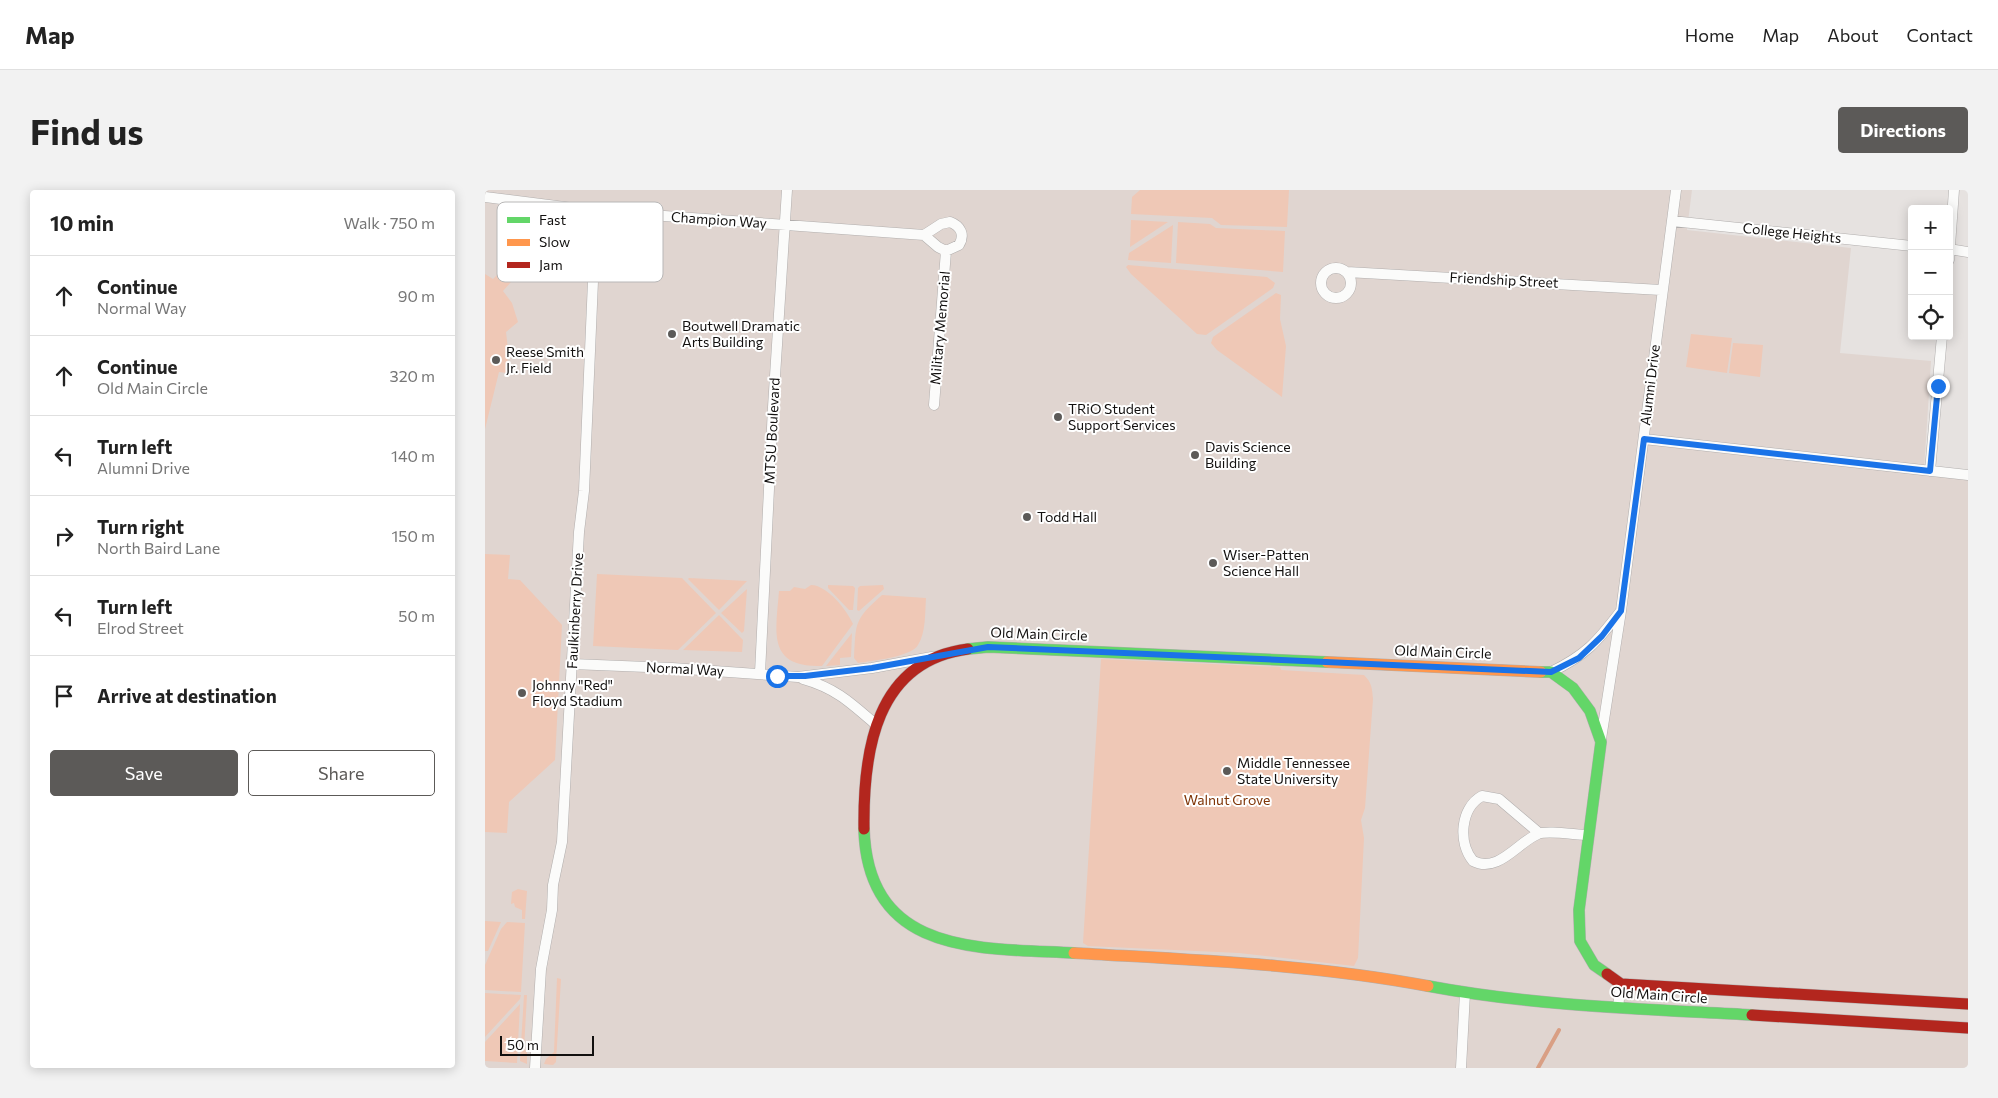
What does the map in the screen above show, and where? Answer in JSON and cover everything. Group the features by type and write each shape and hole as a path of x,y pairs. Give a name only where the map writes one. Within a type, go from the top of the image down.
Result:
{"street":[{"name":"MTSU Boulevard","path":"759,673 787,190"},
{"name":"Alumni Drive","path":"1601,742 1621,611 1644,439 1661,290 1676,190"},
{"path":"1950,250 1954,190"},
{"name":"Champion Way","path":"485,197 525,202"},
{"name":"Champion Way","path":"663,216 925,235"},
{"name":"College Heights","path":"1672,221 1908,246"},
{"path":"945,222 955,224 961,231 962,241 956,249 946,251 938,247 925,235 945,222"},
{"name":"Military Memorial","path":"934,405 946,251"},
{"path":"1953,253 1968,252"},
{"name":"Friendship Street","path":"1347,272 1661,290"},
{"name":"Faulkinberry Drive","path":"535,1068 541,969 552,910 553,884 563,842 579,532 584,491 593,282"},
{"path":"1930,471 1942,340"},
{"path":"1644,439 1968,475"},
{"name":"Alumni Drive","path":"1551,672 1579,658 1602,636 1621,611"},
{"name":"Old Main Circle","path":"1968,1004 1621,984 1594,965 1580,941 1579,910 1601,742 1590,711 1573,688 1551,672 995,647 940,655 906,678 895,690 874,723 865,775 863,823 868,865 882,898 895,913 928,936 946,942 985,948 1302,967 1369,975 1465,993 1618,1007 1968,1028"},
{"name":"Normal Way","path":"798,677 872,668 940,655"},
{"name":"Normal Way","path":"572,664 759,673 798,677 823,685 843,695 874,723"},
{"path":"1539,833 1499,799 1482,796 1469,806 1466,814 1464,848 1473,861 1486,864 1505,857 1539,833 1588,835"},
{"path":"1618,1007 1621,984"},
{"path":"1461,1068 1465,993"}],"shaded area":[{"name":"Middle Tennessee State University","path":"485,190 1692,190 1687,230 1851,248 1840,353 1931,361 1924,470 1968,474 1968,1068 485,1068"}],"green space":[{"path":"1140,190 1289,190 1287,227 1221,225 1212,218 1131,214 1132,197"},
{"path":"1131,220 1168,222 1130,247"},
{"path":"1178,222 1210,224 1216,228 1285,231 1283,272 1176,263"},
{"path":"1173,225 1171,263 1128,260 1129,253"},
{"path":"1128,265 1267,277 1275,283 1273,288 1206,335 1197,334 1131,274 1126,267"},
{"name":"Reese Smith Jr. Field","path":"485,274 493,279 497,275 497,282 511,282 503,291 512,303 518,322 506,332 508,349 507,373 499,372 485,429"},
{"path":"1276,293 1281,295 1280,319 1286,346 1282,397 1217,350 1211,343 1213,337"},
{"path":"1691,334 1732,338 1727,373 1686,367"},
{"path":"1733,343 1763,345 1760,377 1729,373"},
{"name":"Johnny \"Red\" Floyd Stadium","path":"485,554 510,555 508,579 520,580 562,625 555,760 509,802 507,833 485,832"},
{"path":"597,574 682,578 716,613 678,650 593,646"},
{"path":"689,578 747,581 719,610"},
{"path":"811,585 823,589 836,599 853,624 822,666 804,665 791,661 783,654 778,644 779,591 790,591 794,587 805,589"},
{"path":"828,585 853,586 855,588 853,610 849,610 828,588"},
{"path":"883,585 884,589 859,611 857,610 858,588 860,586"},
{"path":"747,589 744,631 742,633 721,613"},
{"path":"882,595 926,598 925,622 921,640 908,653 858,663 854,658 858,622 866,610"},
{"path":"719,615 743,640 742,652 683,650"},
{"path":"852,633 851,657 840,658 840,665 826,666"},
{"name":"Walnut Grove","path":"1101,659 1280,667 1281,670 1364,675 1367,678 1371,686 1373,699 1365,808 1361,820 1364,838 1358,958 1354,966 1239,953 1088,946 1083,943"},
{"path":"518,889 527,891 525,919 522,919 522,910 515,907 514,903 511,904 512,892"},
{"path":"485,921 501,922 488,951 485,951"},
{"path":"507,922 525,923 521,992 485,990 485,965 501,929"},
{"path":"557,978 561,979 556,1062 553,1065 544,1064 546,1059 554,1052"},
{"path":"485,993 521,995 520,999 485,1037"},
{"path":"524,995 527,995 524,1049 527,1052 527,1064 520,1061"},
{"path":"520,1004 517,1063 485,1061 485,1042"}],"waterway":[{"path":"1538,1068 1559,1030"}],"traffic: fast":[{"path":"968,649 988,647 1327,662"},
{"path":"1541,672 1551,672 1573,688 1590,711 1601,742 1579,910 1580,941 1594,965 1607,974"},
{"path":"864,829 870,871 885,901 907,923 935,937 967,945 1074,953"},
{"path":"1428,986 1468,993 1549,1002 1752,1015"}],"traffic: slow":[{"path":"1327,662 1541,672"},
{"path":"1074,953 1296,968 1428,986"}],"traffic: jam":[{"path":"864,829 864,800 872,741 881,715 894,691 912,671 937,657 968,649"},
{"path":"1607,974 1621,984 1968,1004"},
{"path":"1752,1015 1968,1028"}],"place":[{"name":"Boutwell Dramatic Arts Building","path":"672,334"},
{"name":"Reese Smith Jr. Field","path":"496,360"},
{"name":"TRiO Student Support Services","path":"1058,417"},
{"name":"Davis Science Building","path":"1195,455"},
{"name":"Todd Hall","path":"1027,517"},
{"name":"Wiser-Patten Science Hall","path":"1213,563"},
{"name":"Johnny \"Red\" Floyd Stadium","path":"522,693"},
{"name":"Middle Tennessee State University","path":"1227,771"}],"route":[{"path":"777,676 798,677 872,668 988,647 1100,650 1551,672 1579,658 1602,636 1621,611 1644,439 1930,471 1938,386"}]}
